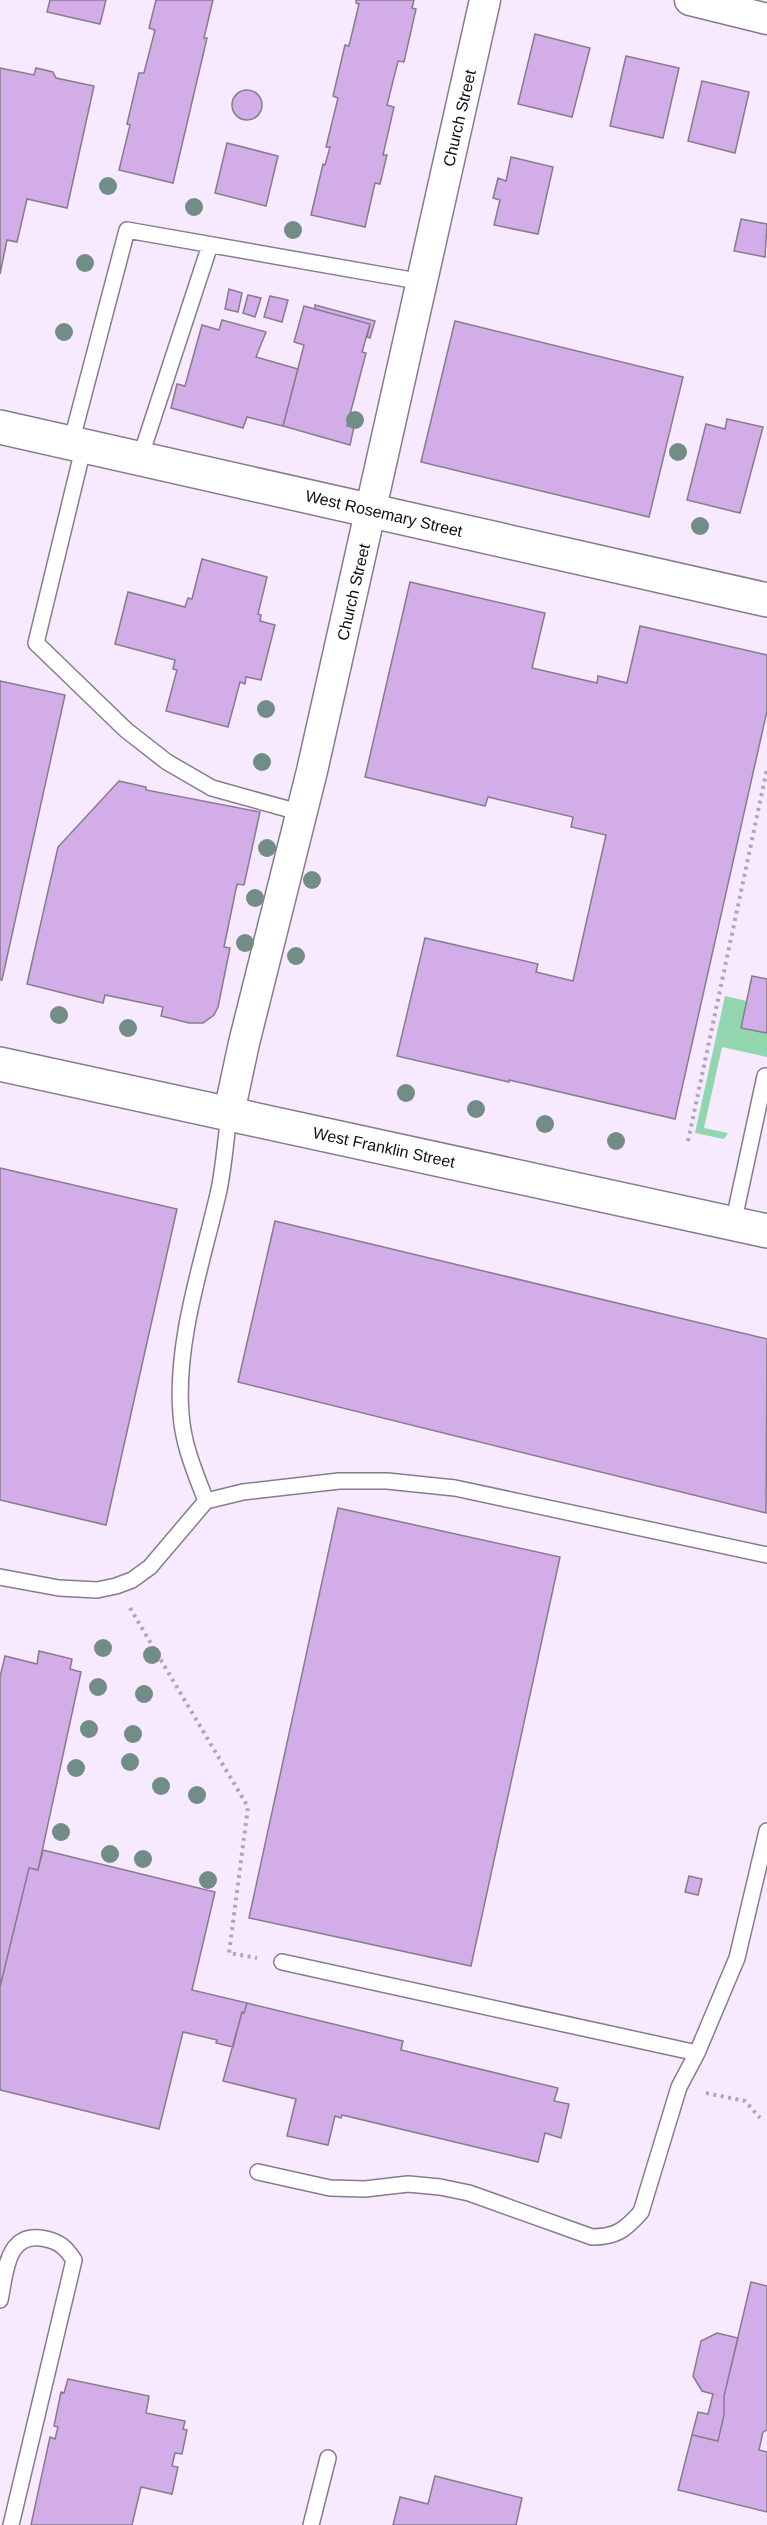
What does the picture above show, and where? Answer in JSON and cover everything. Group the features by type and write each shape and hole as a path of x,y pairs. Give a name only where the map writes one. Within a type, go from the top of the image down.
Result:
{"main road":[{"name":"West Rosemary Street","path":"0,427 767,600"},
{"name":"West Franklin Street","path":"0,1064 767,1231"}],"street":[{"name":"Church Street","path":"229,1113 244,1043 302,813 372,510 485,0"},
{"path":"690,0 767,19"}],"lane":[{"path":"302,813 212,788 167,762 126,730 36,643 77,444 127,230 423,282"},
{"path":"140,458 210,245"},
{"path":"733,1224 765,1076 767,1077"},
{"path":"206,1501 186,1449 181,1414 181,1388 194,1295 219,1187 229,1113"},
{"path":"0,1577 59,1588 97,1590 117,1586 132,1580 150,1567 206,1501 243,1492 339,1481 387,1481 455,1488 767,1556"},
{"path":"258,2172 330,2188 365,2189 408,2184 440,2187 469,2193 592,2237 610,2237 628,2227 641,2212 679,2087 697,2053 737,1958 767,1831"},
{"path":"282,1962 697,2053"},
{"path":"0,2300 11,2251 20,2240 37,2237 55,2241 66,2247 74,2260 11,2525"},
{"path":"311,2525 328,2458"}],"path":[{"path":"688,1141 767,769"},
{"path":"130,1608 248,1807 229,1953 282,1962"},
{"path":"718,2095 745,2101 760,2118"}],"green space":[{"path":"725,996 747,1001 741,1027 767,1033 767,1057 722,1047 704,1128 728,1133 724,1139 695,1133"}],"building":[{"path":"50,0 106,0 100,24 47,12"},
{"path":"156,0 213,0 204,38 207,38 173,183 119,170 139,73 144,73 155,30 149,28"},
{"path":"356,0 414,0 412,8 416,9 404,62 398,61 387,105 394,107 383,155 387,155 380,184 375,183 365,227 311,215 323,164 325,165 330,147 326,147 338,98 333,96 345,45 349,46 359,4"},
{"path":"535,34 590,48 572,117 518,104"},
{"path":"626,56 679,68 663,138 610,126"},
{"path":"0,68 34,75 36,68 53,72 56,78 94,86 67,208 27,199 17,242 7,240 0,274"},
{"path":"702,81 749,92 735,153 688,141"},
{"path":"247,90 258,94 262,105 258,116 247,120 236,116 232,105 236,94"},
{"path":"227,143 278,156 266,206 215,193"},
{"path":"511,157 553,167 538,234 494,225 500,200 493,198 498,178 506,181"},
{"path":"741,219 767,224 765,257 734,251"},
{"path":"229,289 242,293 238,312 225,309"},
{"path":"248,295 261,298 255,317 243,313"},
{"path":"270,296 288,300 282,322 264,317"},
{"path":"315,305 375,321 370,338 367,337 370,324 315,309"},
{"path":"304,306 370,324 362,352 366,353 347,426 354,427 350,445 283,426 304,345 294,342"},
{"path":"222,320 266,332 256,357 298,369 283,426 247,417 243,428 171,408 177,384 185,386 202,325 219,330"},
{"path":"455,321 683,377 649,517 421,462"},
{"path":"727,419 763,427 740,513 687,500 706,424 725,429"},
{"path":"202,559 267,577 258,614 261,615 260,621 275,625 261,680 246,677 245,684 240,682 228,727 166,711 177,670 173,669 175,660 115,644 128,592 185,607 188,598 192,599"},
{"path":"410,582 545,613 532,668 597,683 598,676 627,683 640,626 767,655 767,711 675,1119 397,1056 425,938 538,964 536,972 573,981 606,835 571,827 573,817 488,797 485,806 365,777"},
{"path":"0,681 65,695 2,980 0,980"},
{"path":"119,781 146,787 146,790 260,812 244,885 237,884 224,947 230,948 218,1007 214,1015 203,1023 189,1023 161,1016 163,1007 105,995 103,1003 27,984 58,847"},
{"path":"752,976 767,979 767,1033 741,1028"},
{"path":"0,1168 177,1209 106,1525 0,1500"},
{"path":"275,1221 767,1339 766,1513 238,1382"},
{"path":"338,1508 560,1557 471,1966 249,1918"},
{"path":"39,1651 72,1659 70,1669 81,1672 38,1870 29,1868 0,1987 0,1677 5,1656 37,1664"},
{"path":"43,1850 215,1892 192,1990 247,2003 244,2013 242,2012 233,2047 216,2043 217,2040 183,2032 159,2129 0,2090 0,1987 29,1868 38,1870"},
{"path":"689,1876 702,1879 698,1895 685,1892"},
{"path":"247,2003 403,2041 401,2050 558,2088 554,2101 569,2104 561,2138 545,2133 538,2162 342,2115 341,2118 335,2116 328,2145 287,2136 296,2099 223,2081 242,2012 244,2013"},
{"path":"751,2282 767,2286 767,2430 763,2432 759,2450 767,2452 767,2512 678,2490 692,2435 718,2441 724,2415 724,2396"},
{"path":"717,2333 738,2338 724,2396 724,2415 718,2441 692,2435 698,2412 708,2414 713,2394 702,2391 693,2376 701,2341"},
{"path":"68,2379 149,2396 146,2413 185,2421 183,2429 187,2430 182,2454 175,2453 172,2466 178,2467 172,2494 141,2487 132,2525 31,2525 50,2437 55,2439 58,2427 54,2426 61,2392 64,2393"},
{"path":"435,2476 522,2498 516,2525 393,2525 400,2497 428,2504"}]}
